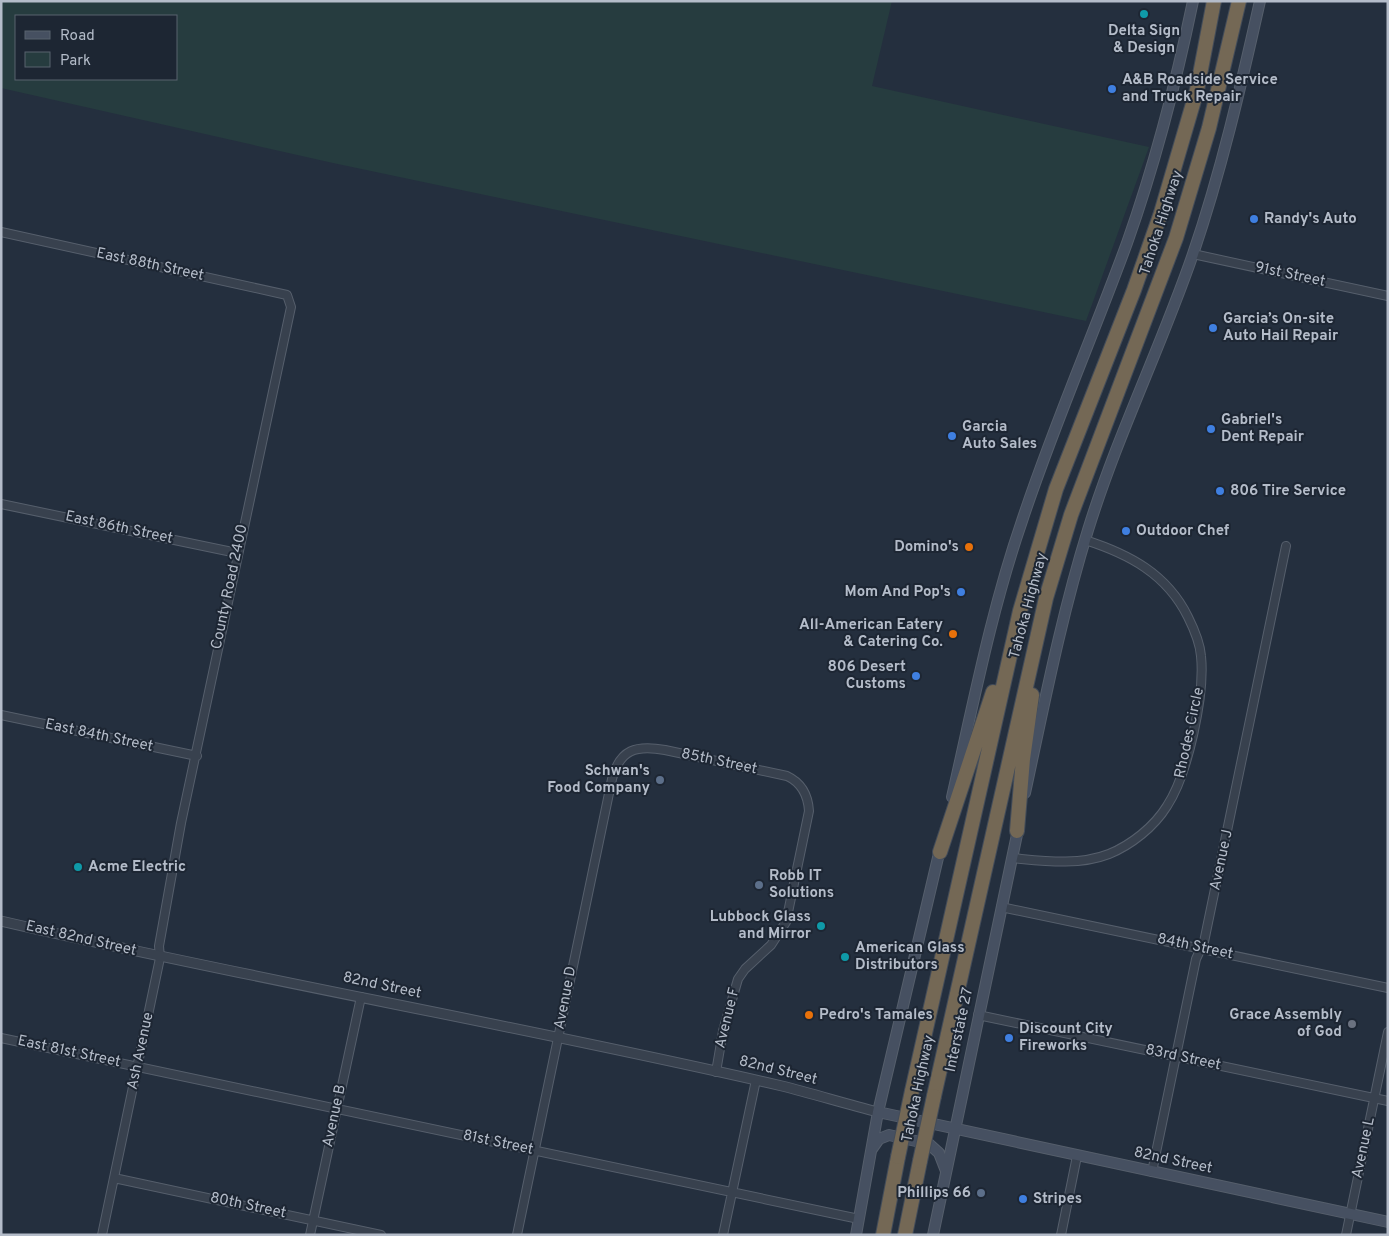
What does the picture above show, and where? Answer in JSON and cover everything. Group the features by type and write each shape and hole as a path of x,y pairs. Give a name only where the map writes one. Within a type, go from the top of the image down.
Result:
{"highway":[{"path":"1194,99 1206,1"},
{"name":"Tahoka Highway","path":"883,1235 912,1092 1017,622 1056,489 1140,273 1161,213 1194,99 1214,1"},
{"name":"Tahoka Highway","path":"905,1235 934,1096 1040,625 1071,515 1112,403 1161,282 1211,121 1239,1"},
{"path":"1211,121 1238,42 1249,1"},
{"path":"940,852 1017,622"},
{"path":"1018,831 1023,759 1039,651 1040,625"}],"main road":[{"name":"Tahoka Highway","path":"940,852 996,607 1012,553 1058,421 1138,210 1170,103 1193,1"},
{"path":"1018,831 1050,674 1085,540 1114,454 1193,254 1235,111 1260,1"},
{"name":"Interstate 27","path":"933,1235 1018,831"},
{"path":"856,1235 878,1112 940,852"},
{"name":"82nd Street","path":"878,1112 1388,1222"},
{"path":"871,1151 879,1139 889,1135 917,1140 936,1148 946,1172"}],"street":[{"name":"East 88th Street","path":"1,232 287,295 291,307"},
{"name":"91st Street","path":"1193,254 1388,296"},
{"name":"County Road 2400","path":"174,867 181,822 197,756 237,553 291,307"},
{"name":"East 86th Street","path":"1,504 237,553"},
{"name":"Rhodes Circle","path":"1012,858 1058,862 1084,861 1122,847 1144,832 1166,809 1179,785 1186,763 1202,666 1200,648 1188,616 1166,585 1142,563 1085,540"},
{"name":"Avenue J","path":"1152,1172 1196,959 1201,949 1232,812 1286,546"},
{"name":"East 84th Street","path":"1,715 197,756"},
{"name":"85th Street","path":"618,762 627,753 635,749 651,748 739,766 792,779 804,789 809,805"},
{"name":"Avenue D","path":"517,1235 593,861 612,779 618,762"},
{"name":"Avenue F","path":"716,1072 723,1031 738,979 745,969 771,945 786,922 809,805"},
{"name":"Ash Avenue","path":"102,1235 160,958 159,946 174,867"},
{"name":"84th Street","path":"1001,907 1388,988"},
{"name":"East 82nd Street","path":"1,921 160,958"},
{"name":"82nd Street","path":"160,958 361,997 756,1080 878,1112"},
{"name":"Avenue B","path":"310,1235 361,997"},
{"name":"83rd Street","path":"978,1015 1388,1101"},
{"name":"Avenue L","path":"1346,1235 1388,1032"},
{"name":"East 81st Street","path":"1,1038 138,1066"},
{"name":"81st Street","path":"138,1066 859,1219"},
{"path":"723,1235 756,1080"},
{"path":"1061,1235 1077,1156"},
{"name":"80th Street","path":"114,1178 381,1235"}],"green space":[{"path":"1,1 892,1 872,86 1149,147 1086,321 333,163 1,88"}],"place":[{"name":"Delta Sign & Design","path":"1144,14"},
{"name":"A&B Roadside Service and Truck Repair","path":"1112,89"},
{"name":"Randy's Auto","path":"1254,219"},
{"name":"Garcia’s On-site Auto Hail Repair","path":"1213,328"},
{"name":"Gabriel's Dent Repair","path":"1211,429"},
{"name":"Garcia Auto Sales","path":"952,436"},
{"name":"806 Tire Service","path":"1220,491"},
{"name":"Outdoor Chef","path":"1126,531"},
{"name":"Domino's","path":"969,547"},
{"name":"Mom And Pop's","path":"961,592"},
{"name":"All-American Eatery & Catering Co.","path":"953,634"},
{"name":"806 Desert Customs","path":"916,676"},
{"name":"Schwan's Food Company","path":"660,780"},
{"name":"Acme Electric","path":"78,867"},
{"name":"Robb IT Solutions","path":"759,885"},
{"name":"Lubbock Glass and Mirror","path":"821,926"},
{"name":"American Glass Distributors","path":"845,957"},
{"name":"Pedro's Tamales","path":"809,1015"},
{"name":"Grace Assembly of God","path":"1352,1024"},
{"name":"Discount City Fireworks","path":"1009,1038"},
{"name":"Phillips 66","path":"981,1193"},
{"name":"Stripes","path":"1023,1199"}]}
